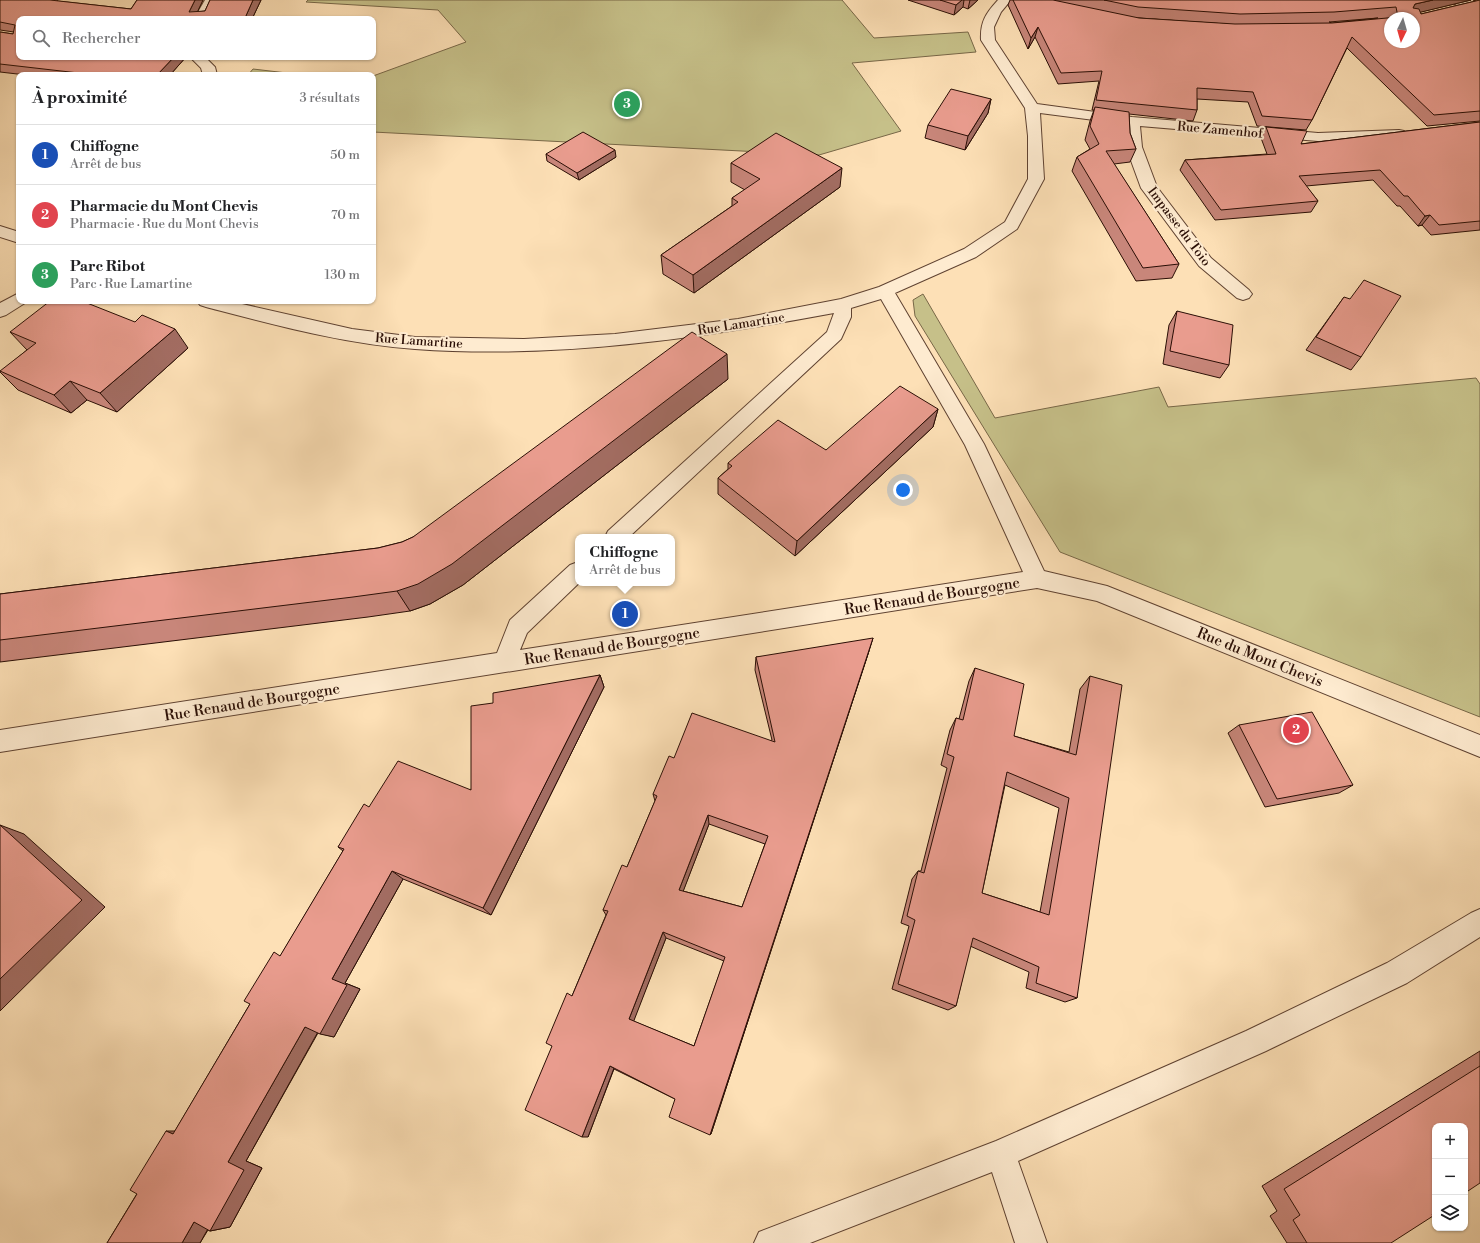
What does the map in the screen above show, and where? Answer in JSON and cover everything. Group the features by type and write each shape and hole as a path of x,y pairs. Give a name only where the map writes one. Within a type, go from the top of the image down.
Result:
{"street":[{"path":"203,16 211,0"},
{"name":"Rue Lamartine","path":"218,304 280,320 352,335 415,343 524,346 615,340 738,325 843,305 885,290 970,253 1011,225 1036,179 1035,136 1032,108 988,40 987,27 995,11 1005,0"},
{"path":"1454,5 1477,5"},
{"path":"200,60 208,67 209,72"},
{"name":"Rue Zamenhof","path":"1032,108 1132,121 1318,137 1412,133"},
{"name":"Impasse du Toio","path":"1132,121 1134,147 1149,188 1205,262 1243,294"},
{"path":"0,231 16,237"},
{"name":"Rue Renaud de Bourgogne","path":"0,741 1037,580 974,444 885,290"},
{"path":"0,311 16,301"},
{"path":"618,534 835,334 842,317 843,305"},
{"name":"Rue Renaud de Bourgogne","path":"504,663 518,627 575,575"},
{"name":"Rue du Mont Chevis","path":"1037,580 1098,592 1480,746"},
{"path":"770,1243 1000,1154 1285,1027 1397,973 1480,922"},
{"path":"1000,1154 1031,1243"}],"shaded area":[{"path":"308,0 842,0 874,38 968,32 976,52 852,63 901,131 819,155 376,132 376,75 466,42 438,10 306,2"},
{"path":"253,69 278,72 250,72"},
{"path":"923,294 995,418 1159,387 1168,407 1476,378 1480,384 1480,717 1060,552 915,316 913,300"}],"building":[{"path":"0,0 50,0 131,9 137,0 195,0 189,12 205,11 210,0 253,0 246,16 16,16 16,60 171,60 160,72 70,72 0,64 0,32 13,34 15,25 0,22"},
{"path":"940,0 962,0 956,5"},
{"path":"1013,0 1053,0 1139,18 1235,24 1332,23 1384,18 1384,48 1420,48 1420,12 1397,12 1396,7 1334,12 1240,14 1138,7 1104,0 1433,0 1415,4 1413,8 1419,9 1421,14 1480,0 1480,111 1434,115 1352,37 1312,120 1262,116 1253,92 1197,88 1197,110 1096,100 1102,71 1061,73 1038,27 1031,38"},
{"path":"951,89 991,99 968,136 928,125"},
{"path":"1095,107 1129,112 1130,133 1136,149 1106,151 1179,264 1143,268 1077,157 1099,144 1090,126"},
{"path":"1480,122 1480,221 1439,225 1430,215 1425,216 1408,196 1404,196 1380,170 1299,176 1318,201 1221,210 1185,160 1276,154 1266,127 1307,131 1301,144"},
{"path":"583,132 615,150 577,173 546,154"},
{"path":"776,133 842,168 693,275 661,255 738,202 732,198 760,179 731,163"},
{"path":"1364,280 1401,296 1361,357 1316,337 1344,297 1350,299"},
{"path":"46,304 90,304 135,322 142,315 175,329 100,393 70,381 54,395 0,371 36,343 10,332"},
{"path":"1177,311 1233,325 1229,365 1170,351"},
{"path":"692,332 727,354 452,564 418,584 397,591 353,597 0,640 0,594 378,548 402,542 413,537"},
{"path":"900,386 938,409 797,541 718,478 732,466 728,463 778,420 826,450"},
{"path":"873,638 710,1135 669,1117 675,1099 610,1066 582,1137 525,1110 552,1046 546,1043 567,993 572,996 608,911 603,910 622,865 627,867 657,796 653,794 669,756 674,758 692,713 775,742 756,657","holes":["708,815 768,836 742,907 679,890","663,932 725,957 694,1046 629,1019"]},
{"path":"975,668 1024,684 1014,736 1076,755 1090,676 1122,685 1077,998 1036,983 1039,967 973,938 956,1006 898,984 915,920 907,916 918,871 924,873 954,757 947,754 956,718 963,720","holes":["1007,772 1069,798 1049,915 982,893"]},
{"path":"600,675 483,908 392,871 332,979 347,985 320,1034 305,1027 228,1162 244,1170 210,1231 194,1222 182,1243 107,1243 137,1194 130,1190 166,1131 173,1134 250,1004 244,1001 274,952 280,956 344,849 338,847 364,804 369,807 398,761 471,790 471,706 493,703 493,693"},
{"path":"1312,712 1353,785 1277,799 1239,725"},
{"path":"0,825 82,900 0,979"},
{"path":"1480,1066 1480,1183 1468,1191 1468,1123 1432,1123 1432,1217 1391,1243 1307,1243 1293,1220 1300,1215 1284,1189"}],"place":[{"name":"Parc Ribot","path":"627,104"},
{"name":"Chiffogne","path":"625,614"},
{"name":"Pharmacie du Mont Chevis","path":"1296,730"}]}
